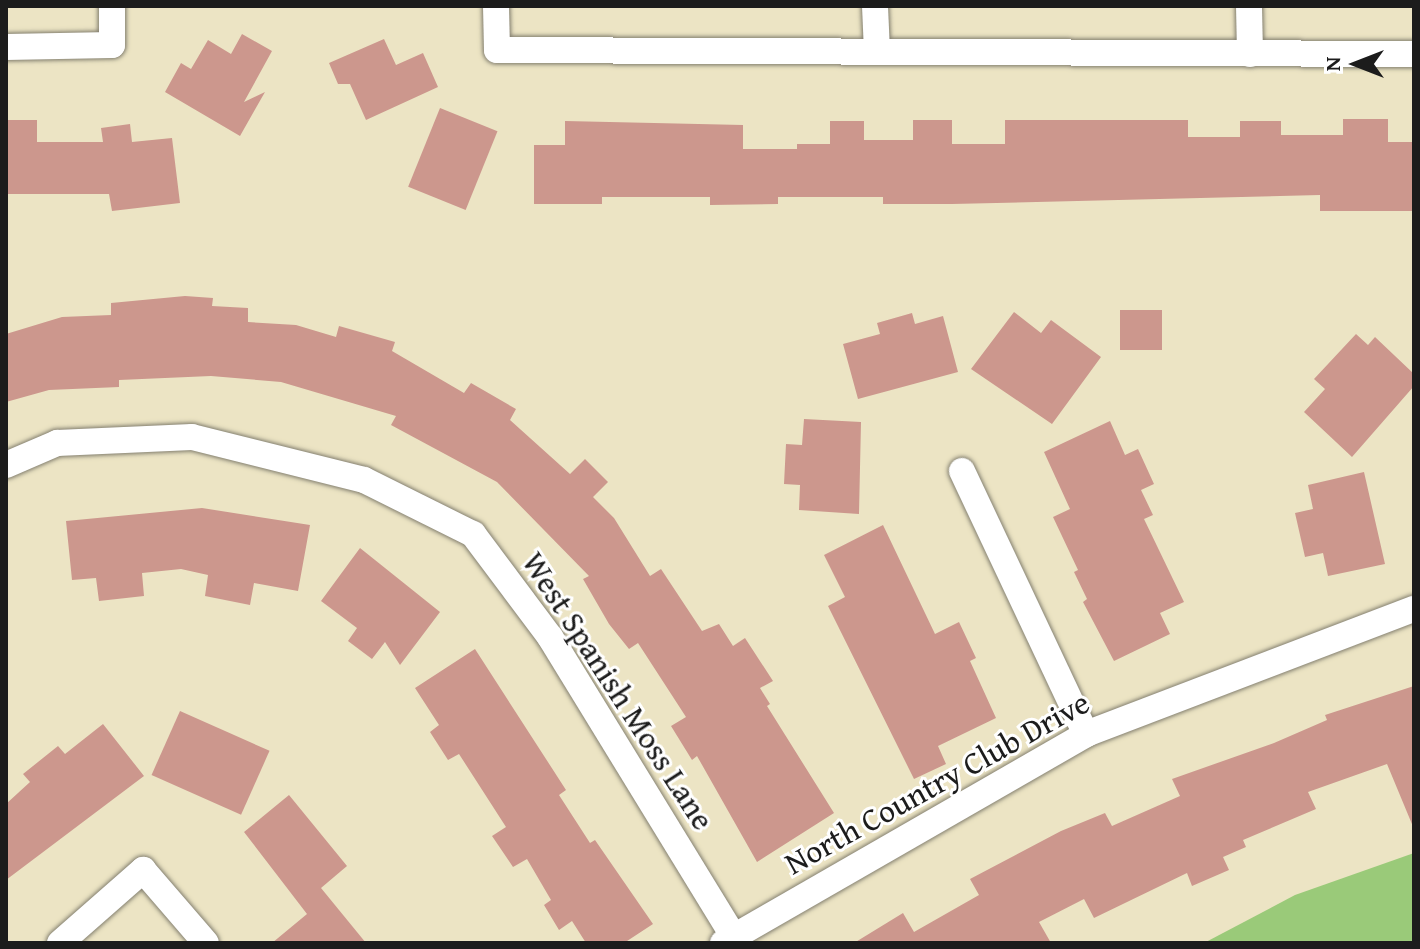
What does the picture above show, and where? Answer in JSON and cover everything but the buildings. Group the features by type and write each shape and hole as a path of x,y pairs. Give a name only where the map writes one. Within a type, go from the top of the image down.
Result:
{"street":[{"path":"6,47 112,45 112,6"},
{"path":"496,6 497,50 1414,54"},
{"path":"875,6 877,51"},
{"path":"1249,6 1250,54"},
{"name":"West Spanish Moss Lane","path":"6,465 57,443 192,437 364,480 473,534 550,637 728,939"},
{"path":"962,471 1086,734"},
{"name":"North Country Club Drive","path":"728,939 1086,734 1414,609"},
{"path":"60,943 143,870 206,943"}],"green space":[{"path":"1414,853 1414,943 1204,943 1295,895"}]}
